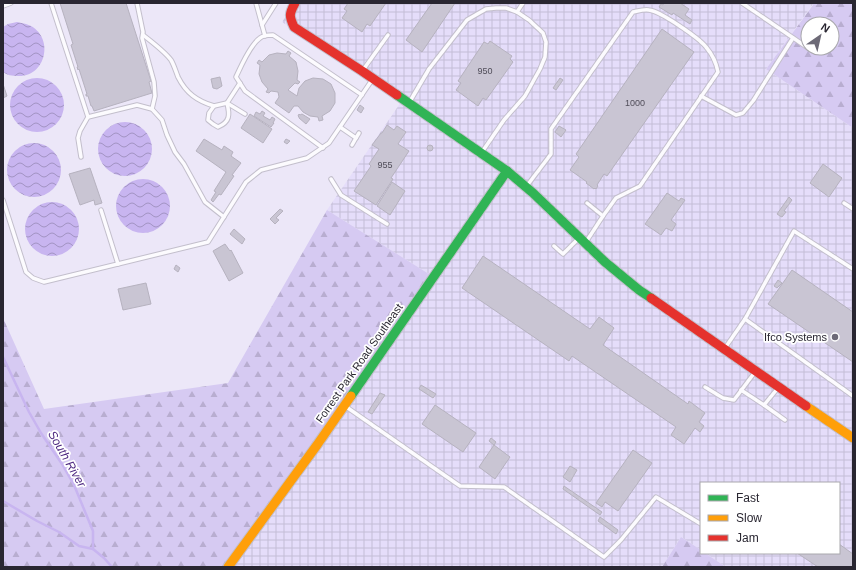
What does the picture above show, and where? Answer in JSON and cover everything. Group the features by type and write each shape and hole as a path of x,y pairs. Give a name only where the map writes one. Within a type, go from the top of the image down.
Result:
{"street":[{"path":"295,3 290,12 290,20 294,27 362,71 507,171 526,187 605,262 639,290 853,438"},
{"name":"Forrest Park Road Southeast","path":"228,567 317,445 507,171"}],"lane":[{"path":"3,6 11,3"},
{"path":"52,3 88,117"},
{"path":"137,3 143,32 142,38 154,82 155,96 152,109"},
{"path":"256,3 265,36"},
{"path":"262,25 276,3"},
{"path":"517,12 523,3"},
{"path":"742,3 800,43"},
{"path":"409,104 429,69 467,20 486,9 496,8 506,8 517,12 529,20 542,33 546,42 545,58 525,96 504,120 481,153"},
{"path":"526,187 551,154 551,129 633,12 647,10 654,11 700,41 706,47 715,60 718,72 640,186 616,198 603,216 582,240 563,254 554,246"},
{"path":"143,35 171,60 179,79 195,98 214,106 227,103 240,83"},
{"path":"323,148 245,91 236,77 248,53 255,43 260,38 272,35 362,95"},
{"path":"362,71 388,36"},
{"path":"701,96 736,116 743,112 753,102 793,38"},
{"path":"3,200 26,272 33,278 44,282 208,242 246,182 261,170 307,158 323,148 329,143 372,79"},
{"path":"214,106 209,112 208,120 218,127 224,124 229,118 227,103"},
{"path":"227,103 245,114"},
{"path":"81,156 78,138 80,131 88,117 137,105 152,109 162,120 175,152 184,164 205,202 224,217"},
{"path":"340,127 356,138"},
{"path":"352,145 359,133"},
{"path":"331,179 341,195 386,224"},
{"path":"587,203 603,216"},
{"path":"844,203 853,209"},
{"path":"101,210 118,264"},
{"path":"724,349 744,319 794,231 853,269"},
{"path":"744,319 853,396"},
{"path":"705,387 723,398 734,400 756,371"},
{"path":"764,405 779,387"},
{"path":"741,390 785,420"},
{"path":"344,406 460,486 504,487 604,556 621,540 656,497 700,523"}],"shaded area":[{"path":"295,3 813,4 804,16 800,16 800,22 766,69 853,128 853,567 726,567 706,554 840,554 840,482 700,482 700,549 681,537 662,567 244,567 230,564 437,279 327,210 401,102 282,22"}],"green space":[{"path":"811,3 853,3 853,128 766,69 800,23 800,56 840,56 840,16 805,16 813,5"},
{"path":"327,210 437,279 231,564 244,567 3,567 3,318 44,409 228,383"},
{"path":"681,537 700,549 700,554 706,554 726,567 662,567"}],"water":[{"path":"17,22 26,24 35,29 41,36 44,45 44,54 36,70 28,74 18,76 3,72 3,27"},
{"path":"32,78 42,78 52,82 60,90 64,100 64,110 60,120 52,128 42,132 32,132 22,128 14,120 10,110 10,100 14,90 22,82"},
{"path":"120,122 130,122 140,126 148,134 152,144 152,154 148,164 140,172 130,176 120,176 110,172 102,164 98,154 98,144 102,134 110,126"},
{"path":"29,143 39,143 53,151 59,160 61,170 59,180 53,189 39,197 29,197 19,192 12,185 7,175 7,165 12,155 19,148"},
{"path":"143,179 153,181 162,187 168,196 170,206 168,216 162,225 153,231 143,233 133,231 124,225 118,216 116,206 118,196 124,187 133,181"},
{"path":"47,202 57,202 67,206 75,214 79,224 79,234 75,244 67,252 57,256 47,256 37,252 29,244 25,234 25,224 29,214 37,206"}],"building":[{"path":"60,3 126,3 151,81 149,82 152,93 94,111 88,96 86,96 87,94 77,67 71,45 73,44"},
{"path":"348,3 386,3 370,26 367,24 362,32 342,18 347,11 344,9"},
{"path":"432,3 455,3 422,52 406,40"},
{"path":"664,3 680,3 689,9 685,15 692,20 690,24 673,13 672,15 659,7"},
{"path":"662,29 694,52 607,176 604,174 596,189 594,189 570,170 579,157 576,154"},
{"path":"490,41 512,56 510,59 513,62 486,100 483,98 478,106 456,90 461,83 458,81 484,42 488,44"},
{"path":"288,51 291,53 289,56 296,62 298,71 297,80 300,82 298,84 295,83 288,90 297,96 299,88 305,81 313,78 323,79 331,84 335,93 335,103 330,111 322,116 323,120 319,121 318,117 310,116 303,112 298,106 294,106 289,113 275,103 279,97 278,92 266,92 268,89 262,82 259,74 260,65 257,63 259,60 262,62 269,55 277,53 286,54"},
{"path":"220,77 222,86 217,89 213,88 211,79"},
{"path":"560,78 563,80 556,90 553,88"},
{"path":"3,84 7,96 3,98"},
{"path":"360,105 364,108 361,113 357,110"},
{"path":"262,111 265,113 263,116 270,120 272,117 275,119 271,127 254,116 256,112 260,114"},
{"path":"250,114 272,129 263,143 241,128"},
{"path":"299,114 302,114 310,119 306,124 299,118"},
{"path":"387,125 394,130 397,126 406,132 398,144 409,151 391,178 393,179 376,205 354,191 371,166 369,164 379,149 372,145"},
{"path":"559,126 566,130 561,137 555,132"},
{"path":"204,139 222,150 224,146 233,152 231,156 241,163 232,175 234,176 221,195 219,194 213,202 211,200 216,192 214,191 226,172 196,151"},
{"path":"286,139 290,141 287,144 284,142"},
{"path":"430,145 433,148 430,151 427,148"},
{"path":"823,164 842,178 829,197 810,183"},
{"path":"90,168 102,203 95,205 94,200 80,205 69,174"},
{"path":"392,182 405,191 390,215 377,206"},
{"path":"667,193 679,201 681,198 685,200 671,220 676,224 672,231 666,228 661,235 645,224"},
{"path":"789,197 792,200 784,211 786,212 782,217 777,214"},
{"path":"280,209 283,211 276,218 279,220 275,224 270,219"},
{"path":"234,229 245,239 242,244 230,234"},
{"path":"225,244 230,251 231,250 243,273 229,281 213,251"},
{"path":"483,256 590,329 599,317 614,328 603,345 688,404 689,401 705,413 699,422 704,426 700,432 695,428 684,444 671,435 676,427 572,356 569,361 462,288"},
{"path":"176,265 180,268 178,272 174,269"},
{"name":"Ifco Systems","path":"792,270 853,312 853,362 768,304"},
{"path":"778,280 782,283 777,288 774,286"},
{"path":"146,283 151,304 123,310 118,289"},
{"path":"421,385 436,394 433,398 419,389"},
{"path":"380,393 385,395 372,414 368,412"},
{"path":"435,405 476,433 463,452 422,424"},
{"path":"491,438 496,442 494,445 489,441"},
{"path":"494,445 510,457 495,479 479,467"},
{"path":"633,450 652,463 618,511 605,502 602,507 596,503"},
{"path":"570,466 577,470 570,482 563,477"},
{"path":"564,486 602,512 600,515 563,489"},
{"path":"600,517 618,530 616,534 598,521"},
{"path":"840,545 853,554 853,567 818,567 798,554 840,554"}],"waterway":[{"name":"South River","path":"3,357 29,412 74,485 93,531 93,549"},
{"path":"3,501 59,532 79,546 93,549 112,567"}],"traffic: fast":[{"path":"397,95 507,171 533,193 605,262 651,298"},
{"path":"351,396 507,171"}],"traffic: slow":[{"path":"228,567 351,396"},
{"path":"806,406 853,438"}],"traffic: jam":[{"path":"295,3 290,15 294,27 397,95"},
{"path":"651,298 806,406"}],"place":[{"name":"Ifco Systems","path":"835,337"}]}
